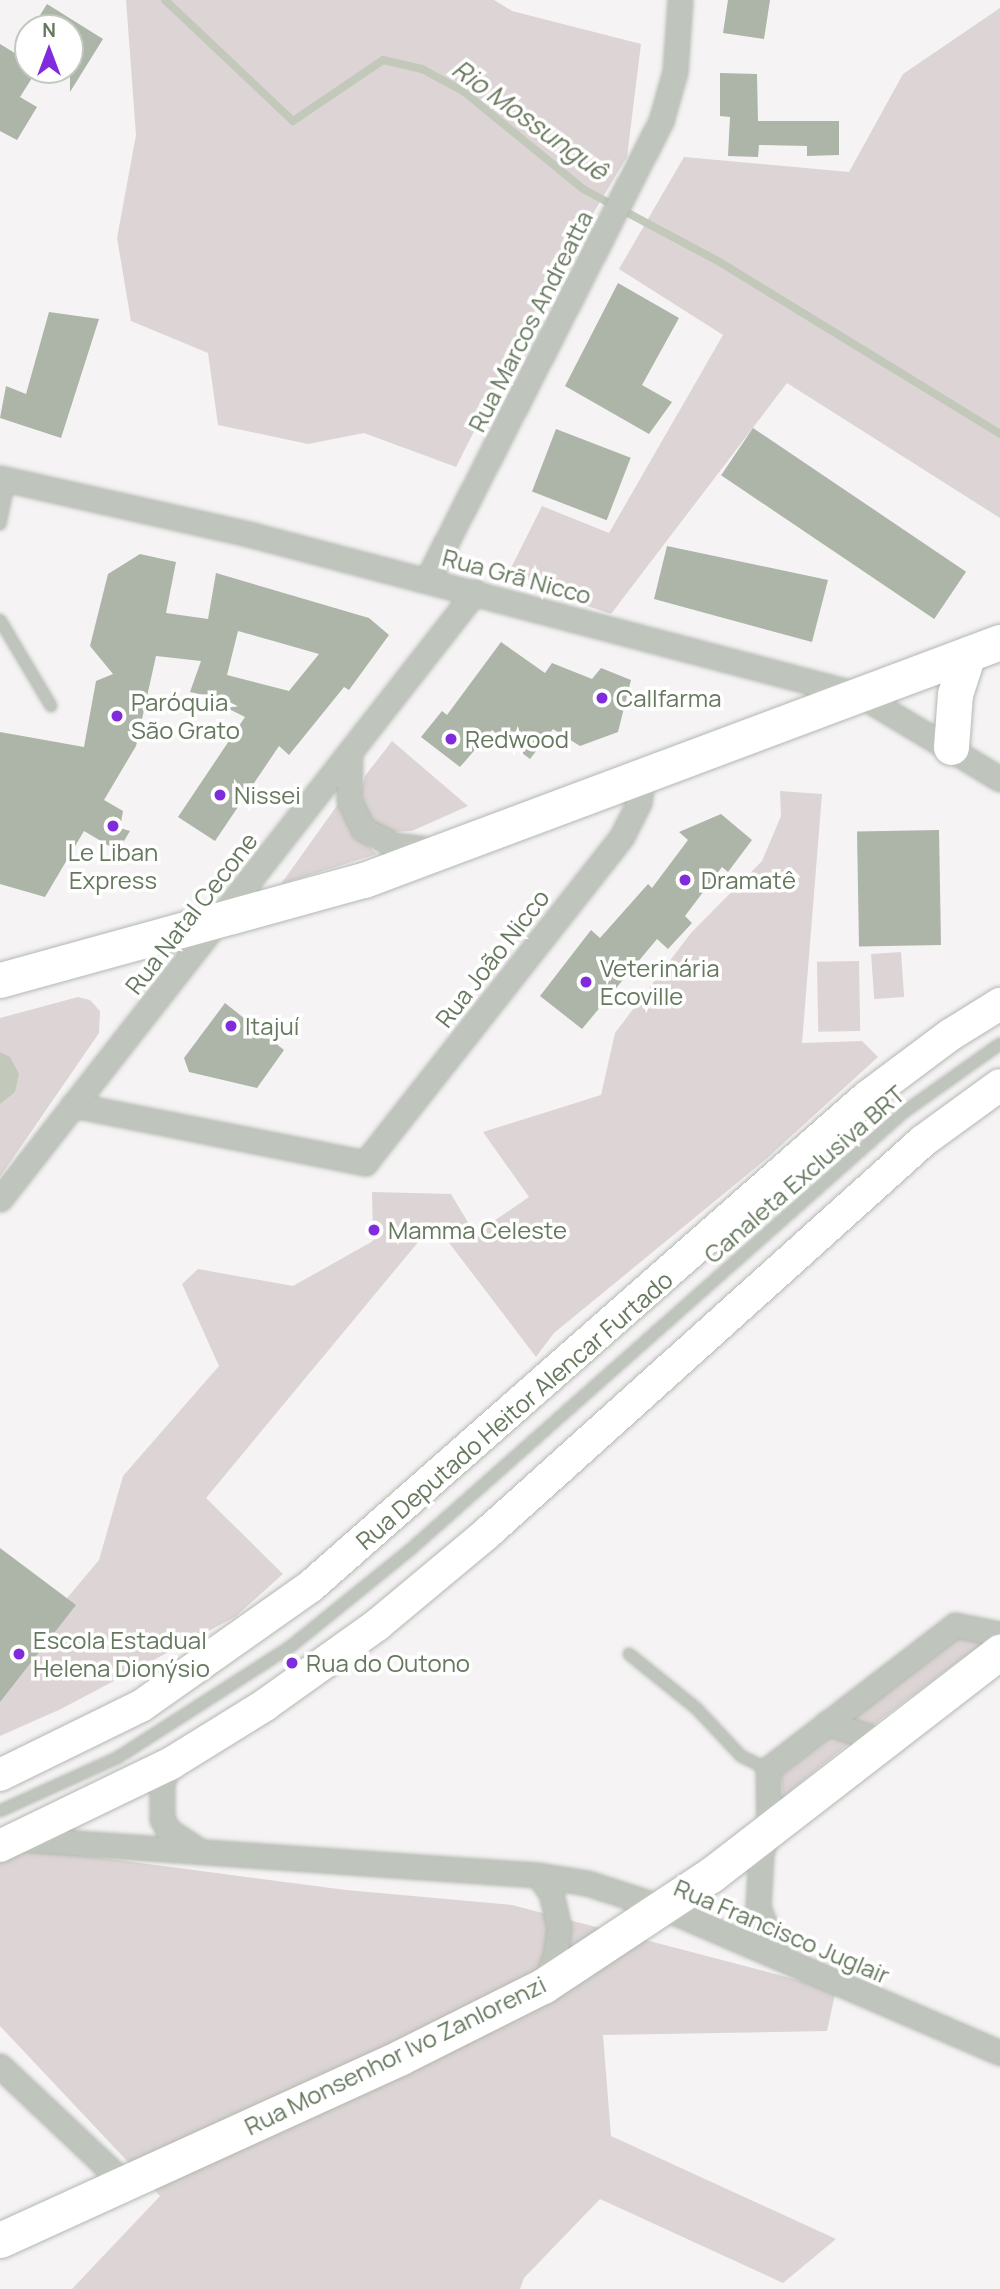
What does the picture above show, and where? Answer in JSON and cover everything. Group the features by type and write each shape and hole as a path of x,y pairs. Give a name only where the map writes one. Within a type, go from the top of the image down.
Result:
{"main road":[{"path":"0,980 308,898 445,851 984,648"},
{"path":"951,747 955,694 984,648"},
{"name":"Rua Monsenhor Ivo Zanlorenzi","path":"0,2240 401,2057 543,1986 664,1908 769,1832 1000,1652"}],"street":[{"name":"Rua Marcos Andreatta","path":"427,580 611,222 669,98 680,0"},
{"name":"Rua Grã Nicco","path":"4,479 475,592 860,695 951,747 1000,779"},
{"name":"Rua Natal Cecone","path":"0,1199 475,592"},
{"path":"350,752 349,800 363,829 394,845 445,851"},
{"name":"Rua João Nicco","path":"74,1105 365,1163 622,836 639,802 643,777"},
{"name":"Rua Deputado Heitor Alencar Furtado","path":"0,1774 141,1706 311,1586 867,1097 950,1035 1000,1004"},
{"path":"9,1842 170,1764 377,1625 485,1535 923,1141 1000,1085"},
{"path":"776,1956 758,1907 761,1853 769,1832 768,1769 955,1625 1000,1634"},
{"path":"827,1723 885,1742"},
{"name":"Rua Francisco Juglair","path":"170,1764 162,1783 162,1819 181,1842 201,1851"},
{"name":"Rua Francisco Juglair","path":"9,1842 201,1851 538,1875 587,1883 664,1908 1000,2053"},
{"path":"538,1875 551,1893 559,1928 555,1956 543,1986"},
{"path":"0,2066 124,2183"}],"lane":[{"path":"0,524 4,479"},
{"path":"0,620 51,706"},
{"name":"Canaleta Exclusiva BRT","path":"0,1811 155,1736 312,1630 411,1549 904,1112 1000,1044"},
{"path":"629,1654 696,1709 741,1756 768,1769"}],"shaded area":[{"path":"126,0 494,0 512,11 641,44 627,157 538,305 456,467 364,433 308,444 218,425 208,353 131,321 117,238 136,135"},
{"path":"1000,8 1000,518 787,383 611,614 506,578 542,506 609,533 723,335 619,269 684,157 849,172 903,74"},
{"path":"392,741 468,806 412,831 389,832 376,825 365,812 361,791 365,776"},
{"path":"780,791 822,794 802,1043 862,1041 878,1057 765,1160 554,1333 536,1357 434,1223 206,1498 283,1574 235,1617 61,1709 0,1736 0,1678 99,1560 123,1476 219,1366 182,1284 198,1269 293,1286 373,1241 372,1192 451,1194 475,1234 529,1197 483,1132 601,1095 615,1033 691,933 762,861 781,816"},
{"path":"341,800 356,835 377,854 281,884"},
{"path":"901,952 904,997 874,999 871,954"},
{"path":"859,961 860,1031 818,1032 817,962"},
{"path":"78,997 90,1000 100,1011 99,1033 0,1177 0,1018"},
{"path":"0,1052 10,1057 19,1074 15,1092 0,1104"},
{"path":"965,1630 992,1636 872,1726 849,1719"},
{"path":"831,1735 852,1741 783,1797 781,1775"},
{"path":"27,1848 346,1890 512,1905 836,1990 827,2031 603,2035 611,2136 836,2239 783,2283 600,2199 524,2278 520,2289 72,2289 160,2196 0,2026 0,1858"}],"building":[{"path":"728,0 770,0 764,39 723,33"},
{"path":"47,4 63,14 41,14"},
{"path":"84,27 103,39 84,70"},
{"path":"0,44 14,52 14,84 28,84 20,97 37,107 17,140 0,131"},
{"path":"720,73 757,74 758,121 839,121 839,155 807,156 807,146 759,145 758,157 728,156 730,117 720,116"},
{"path":"618,283 679,318 642,385 672,402 649,434 565,386"},
{"path":"49,312 99,319 61,438 0,418 6,386 26,394"},
{"path":"753,428 966,572 934,619 721,475"},
{"path":"556,429 631,458 607,520 532,492"},
{"path":"667,546 828,580 812,642 654,599"},
{"path":"140,554 176,562 166,613 208,619 216,573 369,618 389,635 349,690 344,687 289,755 279,746 215,841 178,817 245,717 221,705 222,699 190,692 201,661 156,656 136,746 104,800 123,811 120,828 130,831 118,851 84,831 45,897 0,884 0,732 84,747 96,681 113,674 90,646 108,574","holes":["238,631 319,654 289,691 227,675"]},
{"path":"501,642 545,673 552,663 592,679 601,668 631,680 618,732 580,746 553,729 530,759 492,730 460,767 421,737 442,711 447,715"},
{"path":"721,814 752,840 728,872 722,867 685,916 692,923 668,949 657,939 582,1029 540,996 591,930 600,938 648,884 652,888 688,840 679,832"},
{"path":"939,830 941,945 859,946 857,831"},
{"name":"Itajuí","path":"225,1003 284,1050 257,1088 189,1072 184,1058"},
{"name":"Escola Estadual Helena Dionýsio","path":"0,1548 76,1605 0,1702"}],"waterway":[{"name":"Rio Mossunguê","path":"165,0 293,121 383,60 422,69 463,91 583,189 718,261 1000,434"}],"place":[{"name":"Callfarma","path":"602,698"},
{"name":"Paróquia São Grato","path":"117,716"},
{"name":"Redwood","path":"451,739"},
{"name":"Nissei","path":"220,795"},
{"name":"Le Liban Express","path":"113,826"},
{"name":"Dramatê","path":"685,880"},
{"name":"Veterinária Ecoville","path":"586,982"},
{"name":"Itajuí","path":"231,1026"},
{"name":"Mamma Celeste","path":"374,1230"},
{"name":"Escola Estadual Helena Dionýsio","path":"19,1654"},
{"name":"Rua do Outono","path":"292,1663"}]}
